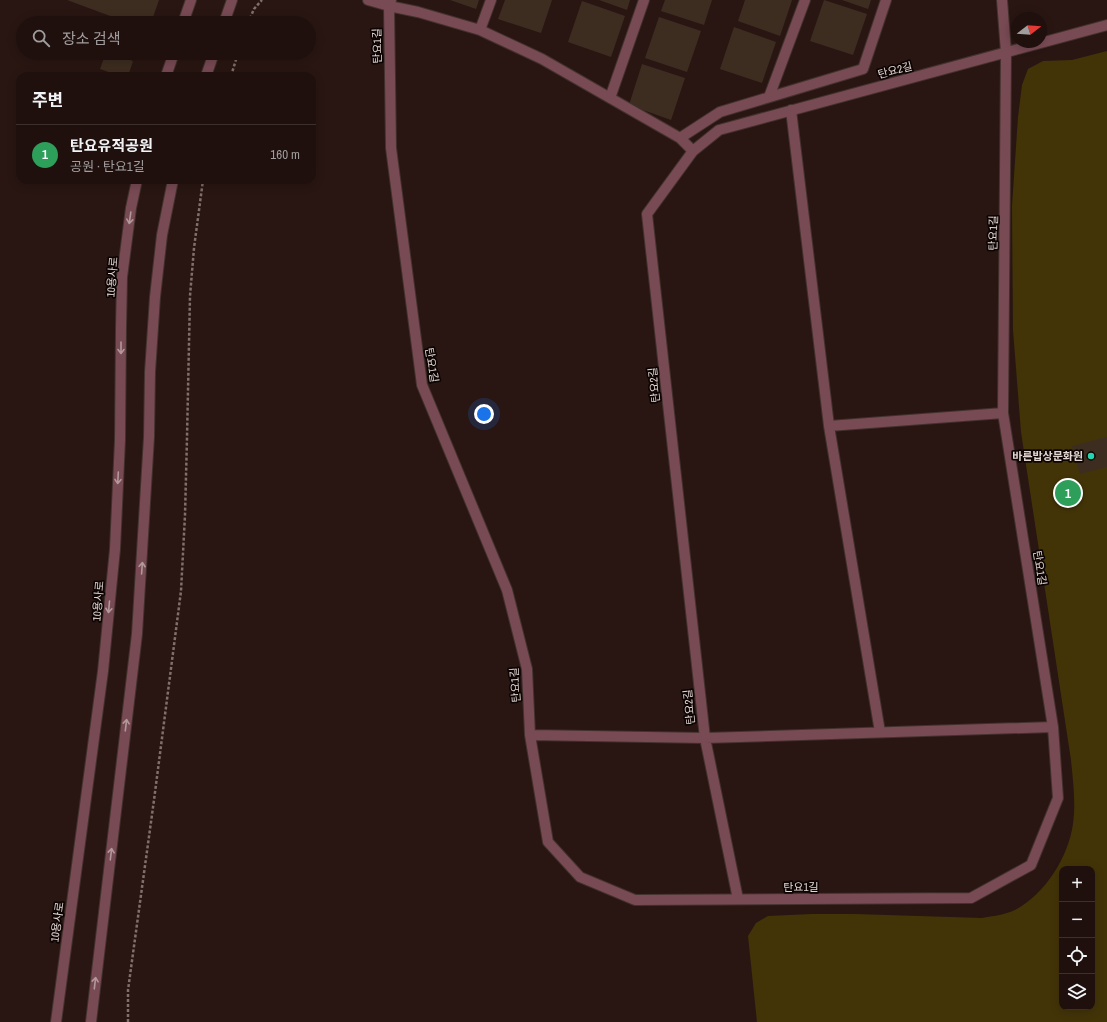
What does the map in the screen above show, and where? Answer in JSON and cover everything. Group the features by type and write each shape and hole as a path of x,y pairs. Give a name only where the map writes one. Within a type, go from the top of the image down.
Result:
{"street":[{"path":"185,16 191,0"},
{"path":"226,16 232,0"},
{"path":"368,0 390,3 480,30 542,59 680,138 693,151"},
{"path":"480,30 491,0"},
{"path":"610,98 644,0"},
{"path":"769,97 805,0"},
{"path":"680,138 720,112 863,69 886,0"},
{"name":"탄요1길","path":"390,3 390,148 422,385 507,590 527,669 530,735 548,842 580,877 635,900 971,898 1031,865 1058,798 1053,727 1003,413 1006,52 1002,0"},
{"path":"1006,52 1107,25"},
{"name":"탄요2길","path":"738,899 705,738 647,214 693,151 719,130 1006,52"},
{"path":"167,72 172,60"},
{"path":"207,72 212,60"},
{"path":"791,110 830,426 880,732"},
{"name":"10용사로","path":"56,1022 104,663 115,549 120,440 122,277 136,184"},
{"path":"91,1022 137,634 149,437 150,372 155,297 162,235 172,184"},
{"path":"830,426 1003,413"},
{"path":"530,735 705,738 1053,727"}],"path":[{"path":"251,16 254,9 262,0"},
{"path":"232,72 236,60"},
{"path":"128,1022 128,990 181,591 188,438 190,296 194,248 202,184"}],"shaded area":[{"path":"1107,51 1107,1022 757,1022 748,936 756,923 768,916 812,914 982,918 1007,913 1026,903 1045,885 1060,862 1070,837 1074,808 1071,760 1021,432 1013,330 1012,206 1018,117 1022,85 1028,69 1043,61 1072,60"}],"building":[{"path":"67,0 159,0 153,16 110,16"},
{"path":"450,0 479,0 476,9"},
{"path":"505,0 552,0 541,33 498,19"},
{"path":"599,0 630,0 627,10"},
{"path":"665,0 712,0 704,25 661,11"},
{"path":"745,0 792,0 780,36 738,21"},
{"path":"824,0 867,14 853,55 810,41"},
{"path":"842,0 871,0 868,9"},
{"path":"582,1 625,16 611,57 568,42"},
{"path":"659,17 701,31 687,72 645,58"},
{"path":"734,27 776,42 762,83 720,69"},
{"path":"103,60 133,61 129,72 109,72 100,69"},
{"path":"642,64 685,78 671,120 629,105"},
{"name":"바른밥상문화원","path":"1107,437 1107,467 1080,474 1072,446"}],"place":[{"name":"바른밥상문화원","path":"1091,456"},
{"name":"탄요유적공원","path":"1068,493"}]}
